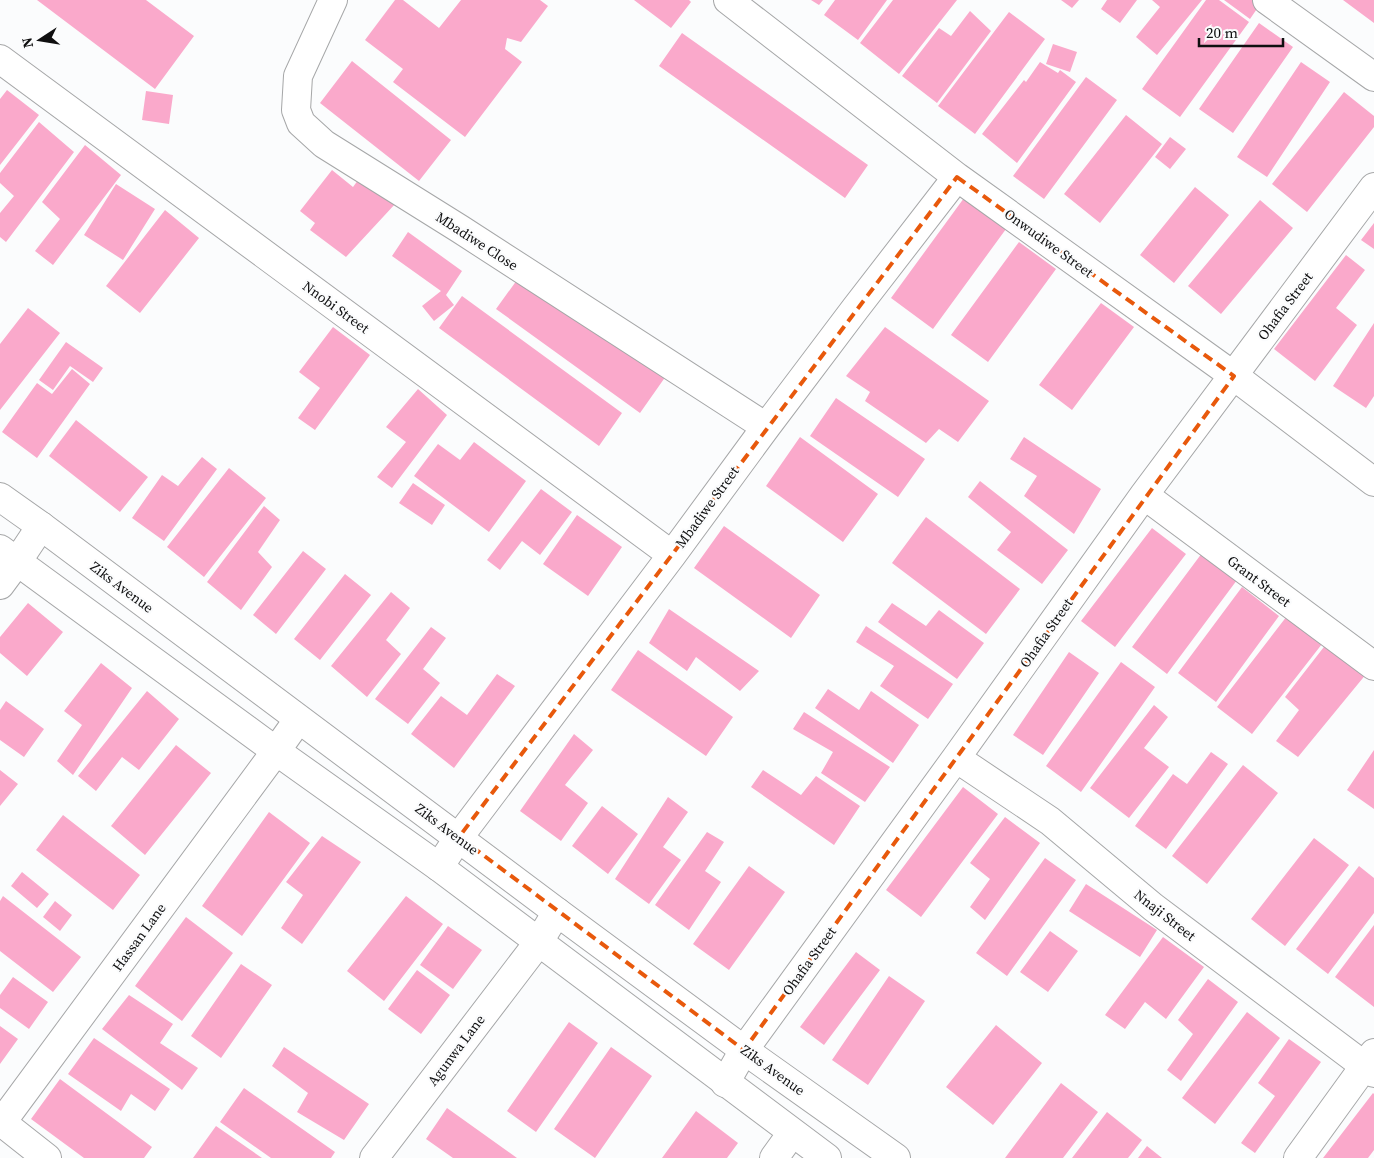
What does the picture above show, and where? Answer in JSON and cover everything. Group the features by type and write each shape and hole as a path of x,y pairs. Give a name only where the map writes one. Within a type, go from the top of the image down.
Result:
{"street":[{"name":"Mbadiwe Close","path":"333,0 298,76 296,110 301,123 324,144 766,426"},
{"path":"1267,0 1374,78"},
{"name":"Onwudiwe Street","path":"736,2 957,177 1234,376 1374,482"},
{"name":"Nnobi Street","path":"0,59 672,555"},
{"name":"Mbadiwe Street","path":"439,867 458,837 672,555 766,426 957,177"},
{"name":"Ohafia Street","path":"725,1083 744,1050 1144,495 1374,187"},
{"name":"Grant Street","path":"1144,495 1374,666"},
{"name":"Ziks Avenue","path":"0,497 556,912 744,1050 896,1158"},
{"path":"0,585 9,556 41,526"},
{"path":"9,556 276,751 439,867 827,1158"},
{"name":"Hassan Lane","path":"1,1121 298,720"},
{"name":"Nnaji Street","path":"956,758 1050,821 1153,907 1371,1064"},
{"name":"Agunwa Lane","path":"374,1158 538,943 556,912"},
{"path":"1298,1158 1371,1064"},
{"path":"1,1121 47,1158"},
{"path":"774,1158 792,1133"}],"highlighted area":[{"path":"957,177 1234,376 744,1050 459,837"}],"building":[{"path":"37,0 146,0 194,36 155,89"},
{"path":"395,0 403,0 439,28 461,0 540,0 548,6 521,42 507,38 505,49 522,62 465,137 393,82 403,69 365,40"},
{"path":"634,0 689,0 691,2 671,28"},
{"path":"811,0 823,0 819,5"},
{"path":"835,0 887,0 858,40 824,15"},
{"path":"893,0 957,0 899,74 860,43"},
{"path":"1061,0 1079,0 1072,8"},
{"path":"1107,0 1137,0 1120,23 1101,9"},
{"path":"1152,0 1202,0 1157,55 1136,37 1160,7"},
{"path":"1206,0 1219,0 1249,22 1180,117 1142,89"},
{"path":"1224,0 1263,0 1250,19"},
{"path":"1343,0 1374,0 1374,23"},
{"path":"970,11 991,31 937,103 902,76 939,28 951,36"},
{"path":"1009,12 1045,39 975,134 938,106"},
{"path":"1259,23 1293,47 1233,133 1199,109"},
{"path":"682,33 868,165 845,198 659,66"},
{"path":"1053,44 1077,52 1070,72 1046,64"},
{"path":"352,61 451,140 419,181 320,103"},
{"path":"1040,62 1058,73 1060,70 1076,82 1017,163 982,134 1024,80 1026,82"},
{"path":"1301,62 1330,82 1267,177 1237,157"},
{"path":"1086,77 1117,100 1044,199 1013,176"},
{"path":"7,90 39,115 0,165 0,99"},
{"path":"146,91 173,95 169,124 142,120"},
{"path":"1344,92 1374,116 1374,127 1307,212 1272,184"},
{"path":"1126,115 1162,144 1100,223 1064,194"},
{"path":"39,122 74,152 6,242 0,237 0,213 14,196 0,183 0,173"},
{"path":"1170,137 1186,149 1170,169 1155,157"},
{"path":"85,145 121,175 53,265 35,251 60,219 42,202"},
{"path":"332,170 353,187 361,176 396,203 346,257 310,230 315,223 300,211"},
{"path":"116,184 155,209 123,260 84,235"},
{"path":"1195,187 1229,215 1174,283 1140,255"},
{"path":"964,198 1006,229 933,329 891,298"},
{"path":"1260,200 1293,228 1221,314 1188,286"},
{"path":"165,210 199,238 140,313 106,286"},
{"path":"1374,223 1374,249 1361,240"},
{"path":"408,232 462,271 446,295 454,305 434,321 422,306 441,291 392,256"},
{"path":"1019,242 1056,269 988,362 951,335"},
{"path":"1346,255 1365,270 1336,308 1357,325 1315,381 1274,349"},
{"path":"522,273 666,376 640,413 496,309"},
{"path":"462,296 622,413 599,446 439,328"},
{"path":"1101,303 1134,327 1072,410 1039,385"},
{"path":"28,308 60,333 0,410 0,344"},
{"path":"1374,323 1374,396 1366,408 1333,386"},
{"path":"333,327 370,355 315,430 298,418 320,388 299,372"},
{"path":"885,327 989,401 958,442 939,429 926,443 865,401 870,392 846,376"},
{"path":"66,342 103,368 93,382 70,366 53,390 39,380"},
{"path":"72,369 90,384 37,458 2,432 37,383 52,394"},
{"path":"418,389 447,415 392,488 377,477 406,442 386,427"},
{"path":"836,398 925,459 898,497 810,436"},
{"path":"76,420 148,477 120,512 49,456"},
{"path":"800,437 878,494 843,542 766,486"},
{"path":"1024,437 1101,489 1074,534 1024,496 1037,476 1010,459"},
{"path":"474,442 526,481 489,532 414,476 438,444 460,460"},
{"path":"202,457 217,469 164,541 132,518 162,475 178,486"},
{"path":"229,468 266,498 204,577 167,547"},
{"path":"980,481 1068,550 1042,584 997,550 1011,532 968,497"},
{"path":"413,483 445,505 432,525 399,503"},
{"path":"541,489 572,512 540,555 522,541 500,570 487,560"},
{"path":"264,506 280,520 258,552 272,567 241,610 207,582"},
{"path":"577,515 622,547 588,596 543,564"},
{"path":"926,517 1020,589 986,634 892,563"},
{"path":"724,526 820,595 791,638 694,568"},
{"path":"1152,528 1186,554 1115,647 1081,621"},
{"path":"303,551 326,569 276,634 253,615"},
{"path":"1202,553 1237,580 1167,674 1132,647"},
{"path":"345,574 371,595 320,660 294,639"},
{"path":"1242,587 1279,616 1216,702 1178,673"},
{"path":"391,592 410,608 386,640 401,654 367,697 331,666"},
{"path":"28,603 63,632 27,676 0,653 0,637"},
{"path":"892,603 926,626 939,610 984,643 957,679 878,622"},
{"path":"669,609 759,671 740,691 696,657 687,671 649,643"},
{"path":"1287,616 1322,644 1252,734 1217,707"},
{"path":"866,626 953,684 928,719 880,686 894,666 856,642"},
{"path":"431,627 446,638 423,669 440,683 408,724 375,699"},
{"path":"1327,643 1367,673 1298,757 1276,741 1299,710 1285,697"},
{"path":"638,650 733,717 706,756 611,690"},
{"path":"1069,652 1099,673 1043,755 1013,735"},
{"path":"1121,662 1155,687 1081,792 1046,766"},
{"path":"101,663 132,688 73,775 57,761 82,725 64,711"},
{"path":"497,674 515,686 454,768 411,734 441,696 467,715"},
{"path":"828,689 859,710 871,691 919,725 893,763 815,708"},
{"path":"147,691 179,719 139,770 122,757 96,791 78,776"},
{"path":"6,701 44,729 24,757 0,740 0,710"},
{"path":"1154,705 1168,717 1144,748 1169,767 1129,818 1090,788"},
{"path":"804,712 890,767 865,802 821,773 833,752 793,729"},
{"path":"574,734 593,750 565,785 588,803 561,841 520,811"},
{"path":"176,745 211,773 145,855 111,826"},
{"path":"1374,750 1374,809 1347,790"},
{"path":"1211,752 1228,764 1166,849 1135,826 1173,774 1187,784"},
{"path":"1243,765 1278,793 1207,884 1172,856"},
{"path":"0,770 18,784 0,806"},
{"path":"763,770 801,795 816,776 860,806 834,845 751,787"},
{"path":"963,787 998,814 921,917 886,890"},
{"path":"668,797 688,812 663,847 681,860 649,904 615,879"},
{"path":"602,806 638,834 608,874 572,846"},
{"path":"269,812 310,843 242,936 202,906"},
{"path":"63,815 140,875 113,910 36,850"},
{"path":"1005,817 1040,843 985,920 970,907 990,879 970,863"},
{"path":"707,832 724,842 705,871 721,882 689,930 655,905"},
{"path":"322,836 361,862 302,944 281,928 303,895 286,882"},
{"path":"1314,838 1349,865 1285,946 1251,919"},
{"path":"1045,858 1076,880 1007,976 976,953"},
{"path":"749,866 785,892 729,970 693,944"},
{"path":"1359,866 1374,878 1374,913 1328,974 1296,949"},
{"path":"22,872 49,894 37,908 11,886"},
{"path":"1086,884 1157,930 1140,957 1069,911"},
{"path":"3,896 81,957 53,992 0,951 0,901"},
{"path":"406,896 443,924 384,1001 347,971"},
{"path":"55,901 72,915 60,931 43,917"},
{"path":"186,917 233,953 182,1021 135,986"},
{"path":"1374,925 1374,1007 1335,977"},
{"path":"448,926 482,950 453,989 420,965"},
{"path":"1050,931 1078,951 1048,992 1020,972"},
{"path":"1163,937 1204,967 1166,1019 1145,1002 1125,1029 1105,1015"},
{"path":"856,952 880,970 824,1045 800,1027"},
{"path":"241,964 272,985 221,1058 191,1036"},
{"path":"417,970 450,995 421,1034 388,1009"},
{"path":"889,976 925,1001 868,1085 832,1060"},
{"path":"13,977 48,1002 29,1029 0,1008 0,995"},
{"path":"1208,979 1238,1002 1181,1081 1167,1070 1193,1034 1178,1020"},
{"path":"129,995 173,1024 160,1043 198,1068 182,1090 102,1029"},
{"path":"1247,1012 1280,1038 1215,1124 1182,1098"},
{"path":"569,1022 598,1043 536,1132 507,1111"},
{"path":"996,1025 1042,1063 993,1125 946,1087"},
{"path":"0,1026 18,1039 0,1064"},
{"path":"94,1038 170,1089 155,1111 131,1094 121,1111 68,1074"},
{"path":"1289,1039 1321,1062 1255,1153 1241,1143 1275,1096 1258,1083"},
{"path":"284,1047 369,1104 344,1140 297,1112 308,1093 272,1066"},
{"path":"611,1047 652,1076 595,1158 554,1129"},
{"path":"60,1079 152,1147 144,1158 84,1158 31,1119"},
{"path":"1061,1083 1098,1112 1063,1158 1005,1158"},
{"path":"244,1088 335,1152 331,1158 271,1158 220,1122"},
{"path":"1373,1093 1374,1150 1368,1158 1323,1158"},
{"path":"447,1108 517,1158 453,1158 426,1139"},
{"path":"696,1111 738,1143 727,1158 662,1158"},
{"path":"1107,1112 1142,1140 1128,1158 1072,1158"},
{"path":"216,1126 262,1158 193,1158"},
{"path":"1147,1146 1162,1158 1138,1158"}]}
